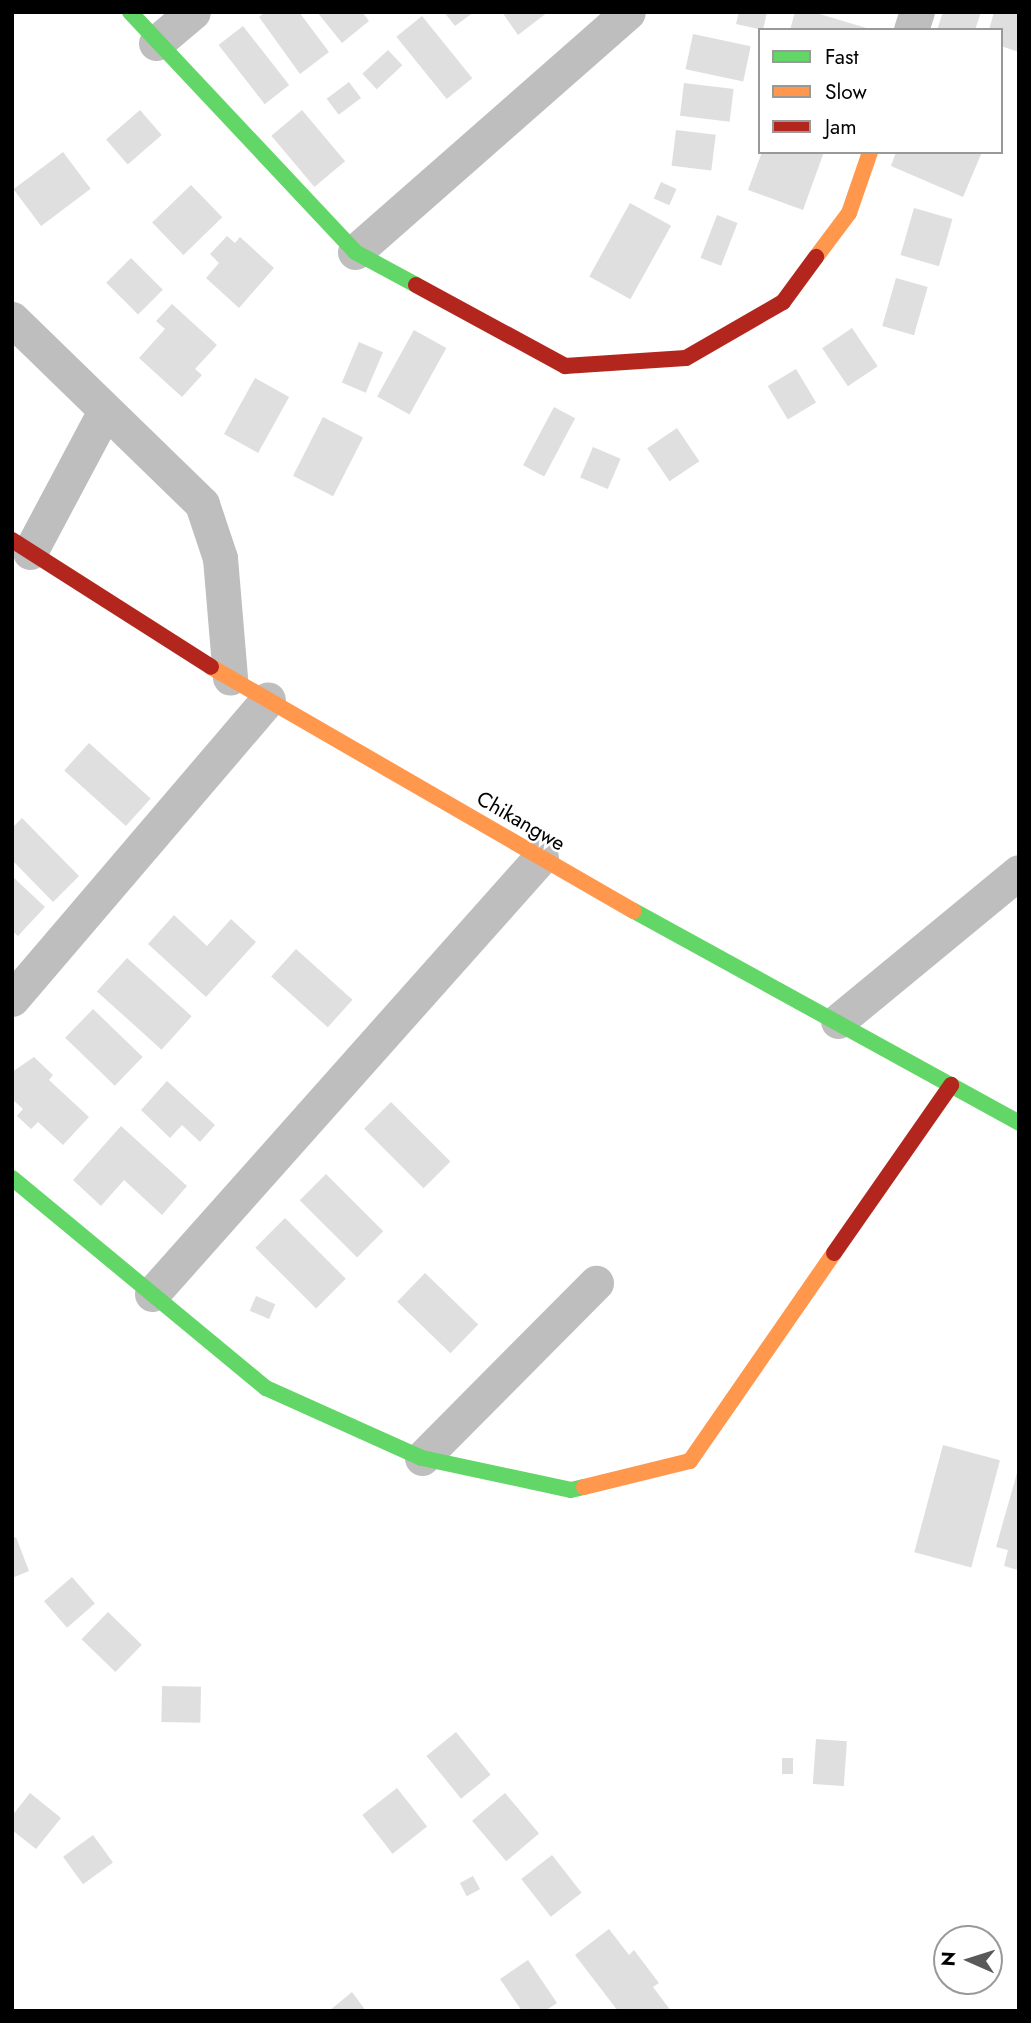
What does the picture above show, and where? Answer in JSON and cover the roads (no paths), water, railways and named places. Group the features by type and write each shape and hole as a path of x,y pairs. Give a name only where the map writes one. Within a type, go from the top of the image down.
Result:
{"street":[{"path":"130,12 156,43 355,253 565,366 686,358 783,302 849,213 869,154"},
{"path":"156,43 193,12"},
{"path":"355,253 628,12"},
{"path":"12,319 202,504 220,558 230,678"},
{"path":"21,546 105,411"},
{"name":"Chikangwe","path":"21,546 230,678 541,857 1019,1123"},
{"path":"12,999 268,699"},
{"path":"152,1294 541,857"},
{"path":"838,1021 1019,872"},
{"path":"12,1178 267,1388 422,1458 571,1490 691,1461 951,1085"},
{"path":"422,1458 596,1283"}]}
